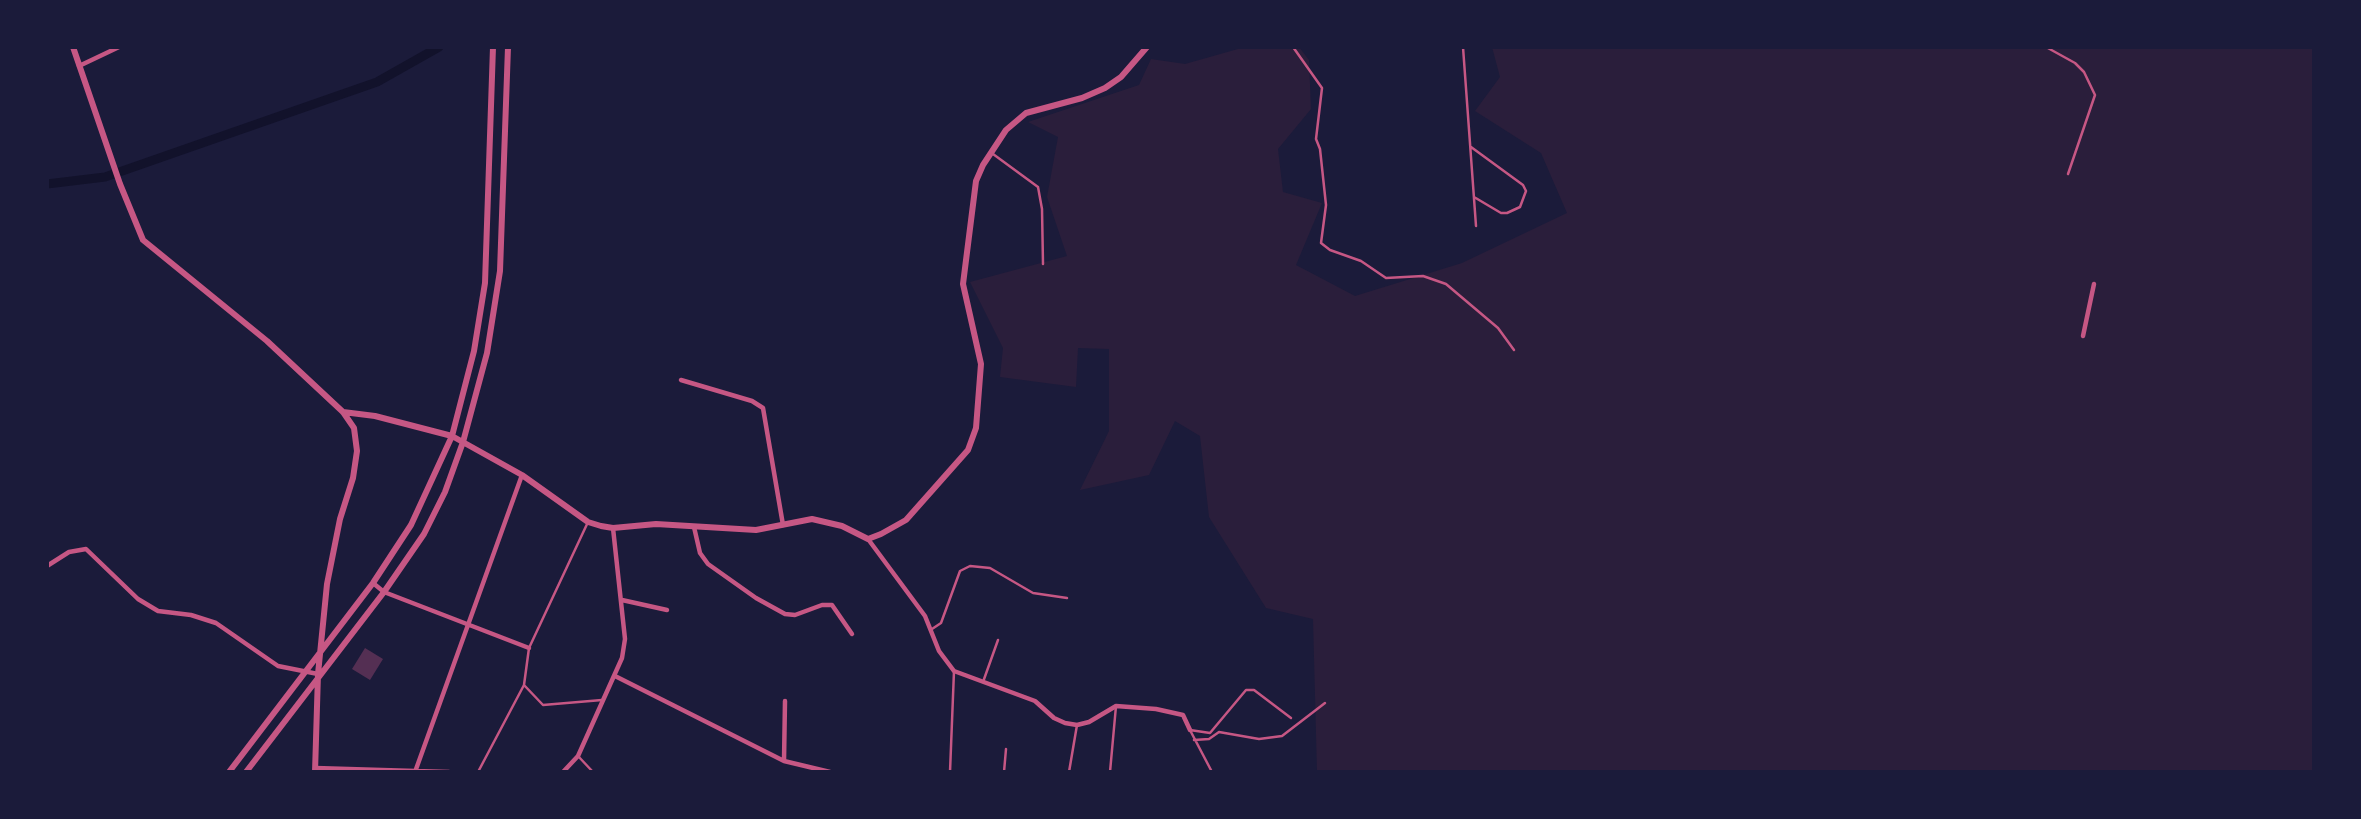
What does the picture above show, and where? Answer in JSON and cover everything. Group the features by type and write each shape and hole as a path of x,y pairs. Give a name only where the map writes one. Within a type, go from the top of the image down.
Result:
{"street":[{"path":"73,47 120,184 143,240 267,341 342,412 354,428 357,451 327,584 318,674 315,770 449,772"},
{"path":"79,66 119,47"},
{"path":"229,772 373,583 411,525 452,436 474,351 485,282 493,47"},
{"path":"246,772 318,674 384,592 424,534 463,442 487,353 500,271 508,47"},
{"path":"868,539 906,520 968,450 973,439 981,363 963,284 976,181 990,152 1006,130 1026,113 1082,98 1105,88 1121,77 1147,47"},
{"path":"2083,336 2094,284"},
{"path":"681,380 752,401 763,408 784,526"},
{"path":"342,412 375,416 452,436 522,475 588,522 613,528 656,524 756,530 812,519 828,521 868,539 932,629 939,651 954,671 1035,701 1054,718 1077,725 1116,706 1183,715 1190,730"},
{"path":"416,770 522,475"},
{"path":"694,527 700,553 708,564 747,592 785,614 794,615 822,605 832,605 852,634"},
{"path":"563,772 578,756 615,676 625,639 613,528"},
{"path":"47,566 69,552 86,549 138,599 158,611 191,615 216,623 278,666 318,674"},
{"path":"373,583 384,592 529,649"},
{"path":"622,600 667,610"},
{"path":"615,676 784,761 830,772"},
{"path":"784,761 785,701"}],"lane":[{"path":"1293,47 1322,88 1316,139 1320,149 1325,205 1321,243 1330,250 1362,261 1386,278 1423,276 1446,284 1498,328 1514,350"},
{"path":"1463,47 1476,226"},
{"path":"2046,47 2075,63 2095,95 2068,174"},
{"path":"1471,147 1522,185 1526,191 1520,207 1507,213 1501,213 1474,197"},
{"path":"990,152 1038,187 1042,209 1043,264"},
{"path":"478,772 524,685 529,649 588,522"},
{"path":"932,629 941,623 960,571 970,566 990,568 1033,593 1068,598"},
{"path":"983,682 998,640"},
{"path":"950,772 954,671"},
{"path":"524,685 543,705 602,700"},
{"path":"1190,730 1210,733 1246,691 1254,691 1291,718"},
{"path":"1194,740 1209,739 1219,732 1259,739 1282,736 1325,704"},
{"path":"1110,772 1116,706"},
{"path":"1069,772 1077,725"},
{"path":"1190,730 1212,772"},
{"path":"1004,772 1006,749"},
{"path":"578,756 593,772"}],"shaded area":[{"path":"1245,47 1299,47 1309,60 1311,109 1278,149 1283,192 1322,203 1296,265 1355,296 1462,263 1567,213 1541,153 1475,111 1500,77 1492,47 2314,47 2314,772 1317,772 1313,619 1266,608 1209,517 1200,436 1175,421 1149,475 1080,490 1109,431 1109,349 1078,348 1076,387 1000,377 1003,348 970,282 1067,256 1047,197 1058,137 1028,122 1139,85 1151,59 1185,64"}],"building":[{"path":"365,648 383,659 370,680 352,669"}],"waterway":[{"path":"47,184 105,177 377,82 439,47"}]}
